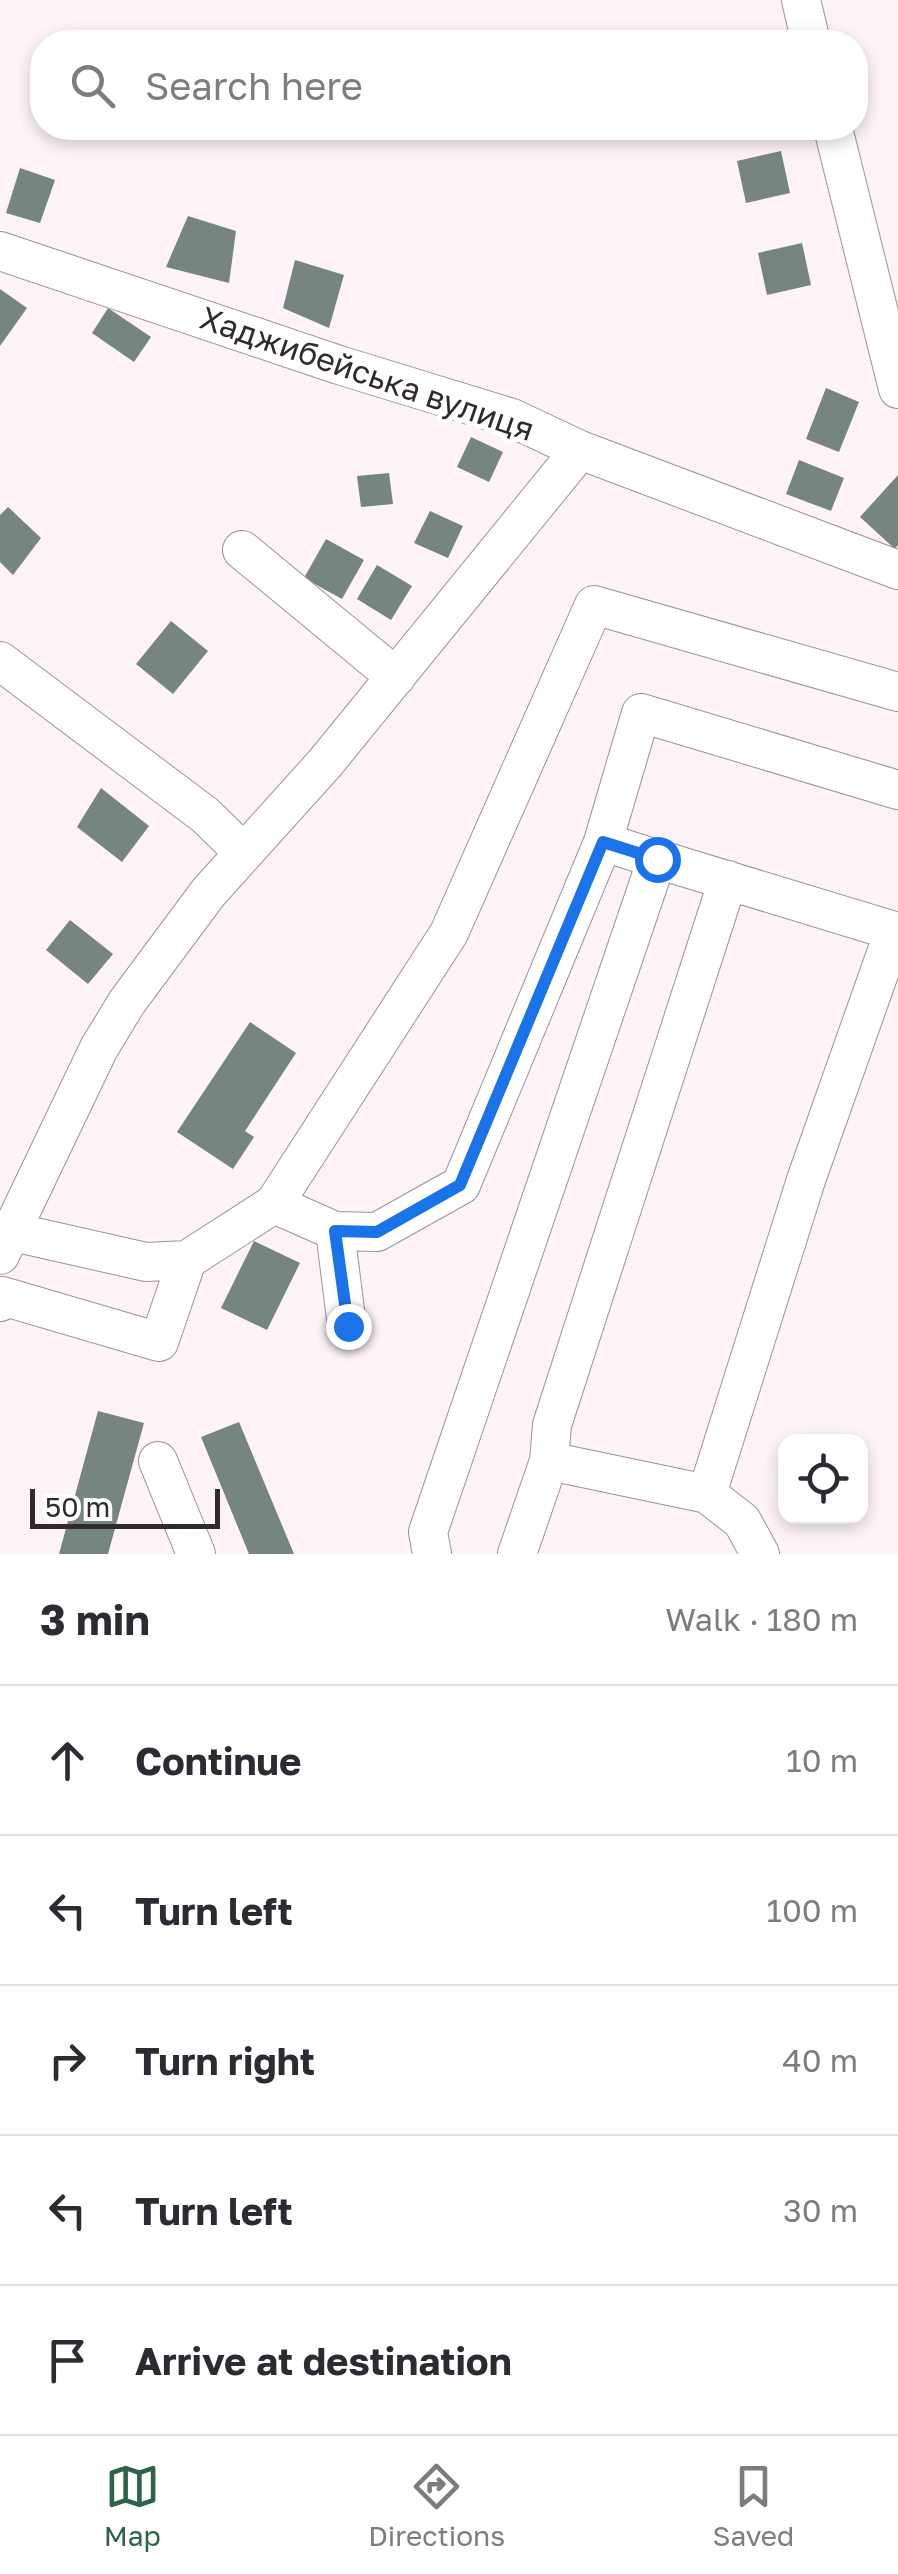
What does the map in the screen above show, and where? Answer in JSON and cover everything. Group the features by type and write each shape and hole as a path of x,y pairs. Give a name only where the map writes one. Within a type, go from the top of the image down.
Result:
{"street":[{"path":"801,0 808,30"},
{"path":"836,140 898,389"},
{"name":"Хаджибейська вулиця","path":"0,251 339,365 512,418 580,450 898,570"},
{"path":"580,450 326,762 208,893 126,1002 86,1072 7,1244 146,1262 187,1260 274,1204 449,934 594,605 898,692"},
{"path":"242,550 396,677"},
{"path":"0,661 205,815 243,852"},
{"path":"274,1204 335,1231 377,1232 460,1185 603,842 641,713 898,790"},
{"path":"603,842 896,925 806,1180 707,1494"},
{"path":"432,1554 428,1532 657,859"},
{"path":"518,1554 548,1461 552,1424 728,880"},
{"path":"335,1231 348,1326"},
{"path":"0,1302 2,1296 159,1342 187,1260"},
{"path":"158,1461 196,1554"},
{"path":"548,1461 707,1494 742,1521 760,1554"}],"building":[{"path":"781,151 790,193 746,203 737,161"},
{"path":"20,168 55,180 40,223 6,213"},
{"path":"188,216 236,231 229,283 166,267"},
{"path":"802,243 811,285 767,295 758,253"},
{"path":"295,260 344,275 329,328 283,308"},
{"path":"0,289 27,308 0,346"},
{"path":"108,308 151,337 134,362 92,333"},
{"path":"826,388 859,402 839,452 806,439"},
{"path":"471,437 503,452 489,482 457,467"},
{"path":"799,460 844,478 831,511 786,494"},
{"path":"389,473 393,504 361,507 357,476"},
{"path":"898,475 898,545 895,549 860,517"},
{"path":"8,507 41,538 13,575 0,562 0,515"},
{"path":"430,511 463,526 448,558 414,543"},
{"path":"326,539 364,560 342,599 304,578"},
{"path":"377,565 412,586 391,620 357,599"},
{"path":"171,621 208,651 173,694 136,664"},
{"path":"101,788 149,826 122,862 77,827"},
{"path":"70,920 113,954 88,984 46,950"},
{"path":"250,1022 296,1053 245,1131 254,1137 233,1169 177,1132"},
{"path":"254,1241 300,1263 267,1330 221,1308"},
{"path":"98,1411 144,1423 108,1554 59,1554"},
{"path":"239,1422 294,1554 249,1554 201,1437"}],"route":[{"path":"348,1326 335,1231 377,1232 460,1185 603,842 657,859"}]}
